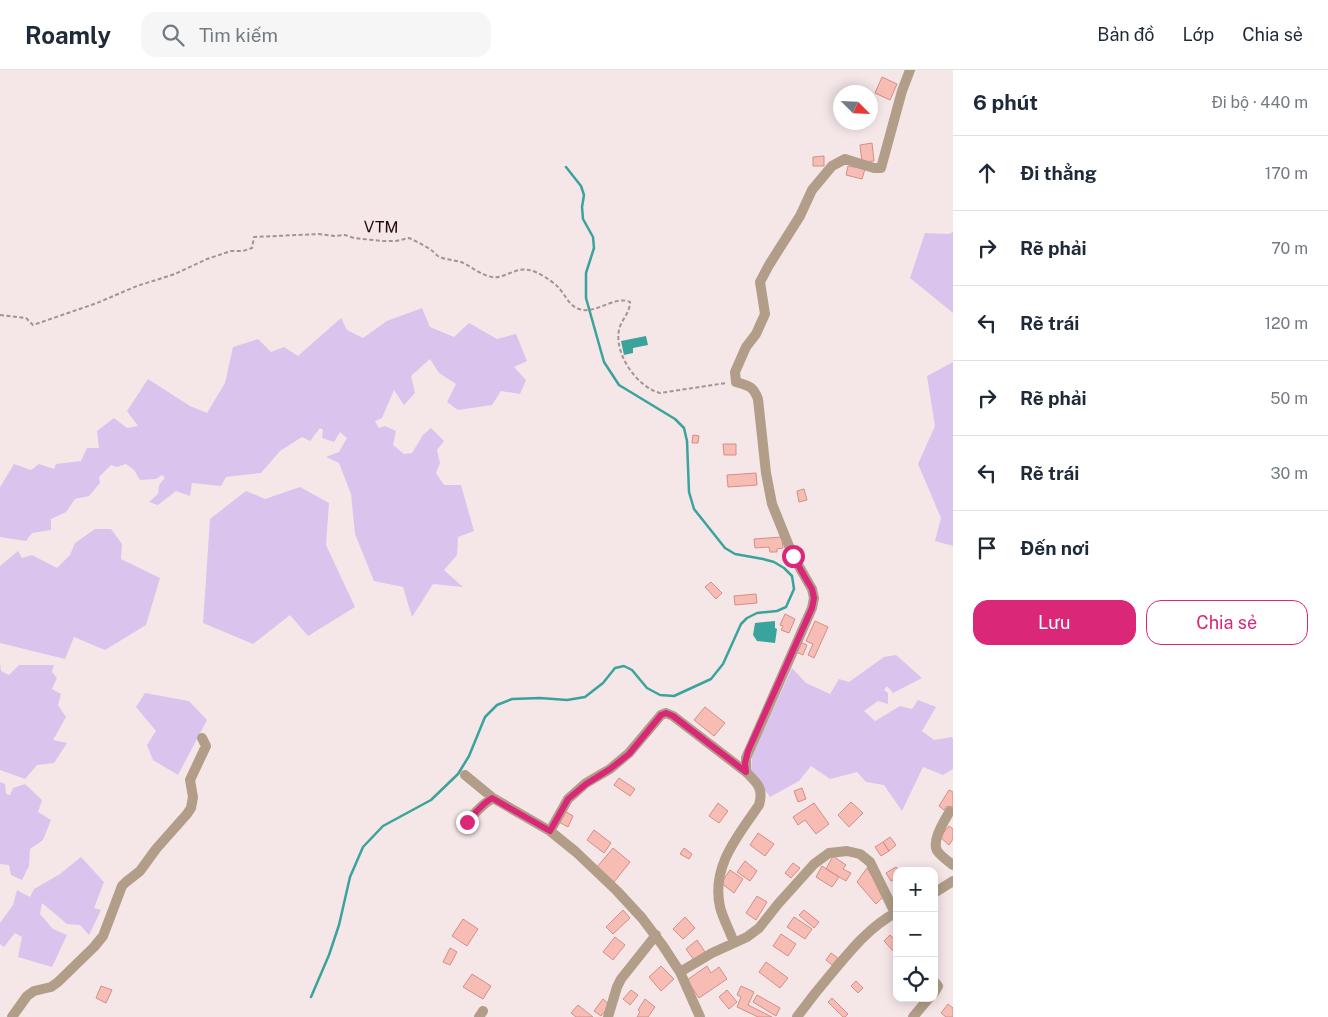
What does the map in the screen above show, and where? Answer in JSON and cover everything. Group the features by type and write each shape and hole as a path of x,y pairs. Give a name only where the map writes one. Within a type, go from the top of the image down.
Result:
{"street":[{"path":"746,772 746,758 812,608 814,598 812,589 793,556 772,504 766,473 758,399 755,391 750,386 736,382 735,372 765,314 760,282 800,216 812,190 832,166 845,159 874,168 882,168 902,90 910,70"},
{"path":"550,831 568,799 629,754 661,715 666,713 673,716 746,772 761,791 759,805 730,848 718,880 720,908 734,943"},
{"path":"12,1017 34,990 51,987 58,982 94,947 103,936 122,886 140,871 156,849 187,814 191,808 193,797 190,780 206,746 202,738"},
{"path":"465,775 492,798 550,831 576,852 617,891 642,918 680,972 700,1017"},
{"path":"467,822 486,801 492,798"},
{"path":"950,811 936,839 935,846 937,851 953,865"},
{"path":"680,972 712,953 747,938 759,928 814,864 829,853 847,851 860,854 870,862 893,914 879,923 850,951 806,1003 797,1017"},
{"path":"938,890 953,881"},
{"path":"608,1017 621,979 656,936"},
{"path":"914,1017 927,1002"}],"path":[{"name":"VTM","path":"0,315 26,318 33,325 97,303 136,286 175,274 215,256 231,251 243,251 252,248 254,237 319,234 345,235 354,238 382,241 396,241 409,238 430,249 438,256 461,262 491,277 498,277 518,270 529,270 550,280 558,287 571,305 579,310 589,310 625,300 630,302 630,307 619,329 619,347 630,370 647,388 653,391 660,393 736,382"}],"shaded area":[{"path":"953,232 953,313 910,278 925,233 949,234"},
{"path":"422,308 430,327 454,337 469,323 497,339 516,334 527,361 514,367 526,380 520,394 501,391 492,405 458,410 447,402 456,384 439,373 430,359 411,376 415,393 404,405 394,390 382,418 375,421 379,428 385,426 396,431 393,445 404,454 412,453 423,435 431,428 444,441 437,450 440,463 436,473 444,485 461,485 474,531 458,537 457,555 444,570 463,587 433,584 412,617 403,587 374,581 355,534 351,494 339,463 326,457 339,452 347,438 340,432 334,442 322,438 323,430 320,428 310,441 302,437 280,451 261,473 226,477 221,486 192,483 190,496 176,491 158,505 149,502 158,494 159,485 165,478 162,475 156,479 140,480 134,470 126,464 117,467 111,465 99,477 100,483 89,496 75,499 66,512 51,519 51,530 32,533 26,541 0,537 0,487 14,464 31,470 39,464 54,469 56,464 81,461 87,448 99,448 97,431 114,418 127,428 138,426 127,411 148,379 190,406 207,413 225,383 233,347 258,339 271,352 284,347 298,356 341,318 347,330 363,338 387,321"},
{"path":"953,362 953,546 935,541 941,518 918,464 935,426 927,376"},
{"path":"300,487 329,503 326,545 355,607 308,636 290,615 253,644 203,623 210,519 246,491 265,499"},
{"path":"95,529 111,529 122,544 121,559 160,578 146,625 105,650 74,637 65,659 0,643 0,566 18,551 22,558 32,555 57,568 70,555 75,543"},
{"path":"896,655 922,678 893,693 887,686 884,690 888,693 888,704 878,701 864,711 875,721 900,706 912,709 918,700 936,707 922,731 934,740 952,737 953,769 943,775 923,767 902,811 884,785 866,782 857,772 830,779 811,766 799,781 770,797 751,772 752,756 792,668 806,683 830,694 839,679 849,682 884,657"},
{"path":"0,663 1,671 9,675 19,665 54,665 52,672 57,678 52,689 61,694 58,705 66,717 53,740 67,743 54,763 37,765 25,779 0,770"},
{"path":"145,693 189,701 207,720 178,775 153,760 147,745 156,731 136,707"},
{"path":"0,782 5,784 6,794 10,795 13,788 25,784 42,800 38,812 51,820 43,840 30,849 29,866 22,880 11,875 9,865 0,864"},
{"path":"81,857 104,882 94,908 101,910 89,935 80,925 67,924 42,903 40,914 53,929 67,935 52,967 18,957 22,937 15,933 4,947 0,944 0,923 13,905 17,890 30,897 34,889 60,874"}],"water":[{"path":"646,336 648,345 633,348 633,353 624,355 621,341"},
{"path":"775,621 775,628 777,629 775,643 757,641 753,635 755,623"}],"building":[{"path":"882,77 897,84 890,100 878,94 878,86"},
{"path":"872,143 874,161 862,162 860,145"},
{"path":"824,156 824,166 813,166 813,157"},
{"path":"848,166 865,169 862,179 846,175"},
{"path":"693,435 699,436 698,443 692,443"},
{"path":"723,444 736,444 736,455 724,455"},
{"path":"756,473 757,485 728,487 727,475"},
{"path":"804,489 807,500 799,502 797,491"},
{"path":"782,537 783,548 777,549 777,552 770,552 769,547 755,548 754,539"},
{"path":"711,582 722,593 716,599 705,587"},
{"path":"756,594 757,603 735,605 734,596"},
{"path":"785,614 795,619 789,633 781,630 783,626 780,625"},
{"path":"815,621 828,627 814,658 808,655 813,644 806,641"},
{"path":"800,642 807,645 803,655 796,652"},
{"path":"705,707 725,723 714,736 694,720"},
{"path":"619,778 635,789 630,796 614,785"},
{"path":"802,788 806,799 798,802 794,791"},
{"path":"949,790 953,792 953,810 947,806 944,810 939,806"},
{"path":"851,802 863,813 849,827 838,815"},
{"path":"718,803 728,811 719,823 709,816"},
{"path":"814,803 829,824 816,834 805,820 798,825 793,817"},
{"path":"565,811 573,816 568,827 559,822"},
{"path":"949,826 953,829 953,839 949,845 940,837"},
{"path":"594,830 611,843 604,853 587,840"},
{"path":"758,833 774,844 765,856 750,845"},
{"path":"890,837 896,845 889,851 883,842"},
{"path":"883,842 889,851 881,856 875,847"},
{"path":"613,848 630,862 614,882 597,867"},
{"path":"684,848 692,854 689,859 680,854"},
{"path":"833,856 846,865 843,869 851,873 846,881 826,869"},
{"path":"745,861 757,871 750,881 737,872"},
{"path":"793,863 800,868 791,878 785,873"},
{"path":"822,866 839,877 832,887 816,877"},
{"path":"867,868 884,896 876,904 857,882"},
{"path":"893,869 893,880 891,881 886,873"},
{"path":"730,870 743,879 734,893 721,883"},
{"path":"757,896 767,902 756,920 746,913"},
{"path":"623,910 630,918 613,934 606,927"},
{"path":"804,910 819,922 814,928 799,915"},
{"path":"685,917 695,928 683,939 673,929"},
{"path":"794,917 812,929 805,939 787,927"},
{"path":"463,919 478,929 467,946 452,936"},
{"path":"781,934 796,944 788,956 773,946"},
{"path":"890,935 893,938 893,951 884,941"},
{"path":"615,937 625,945 613,960 603,952"},
{"path":"697,940 705,952 694,960 686,949"},
{"path":"450,948 457,952 450,965 443,962"},
{"path":"831,953 838,958 832,965 826,960"},
{"path":"766,962 788,978 780,988 759,972"},
{"path":"661,966 674,979 661,991 649,977"},
{"path":"707,966 711,973 719,967 727,979 699,998 687,980"},
{"path":"472,974 491,986 483,999 463,987"},
{"path":"856,981 863,988 858,993 851,986"},
{"path":"101,986 112,990 106,1003 96,998"},
{"path":"741,986 754,992 748,1005 772,1017 758,1017 737,1007 741,997 737,995"},
{"path":"631,990 638,995 630,1005 623,999"},
{"path":"727,990 737,1002 729,1009 719,997"},
{"path":"757,995 780,1008 776,1016 753,1002"},
{"path":"832,998 848,1014 845,1017 828,1002"},
{"path":"603,999 610,1005 601,1016 594,1011"},
{"path":"645,999 655,1007 648,1017 637,1017 640,1012 638,1010"},
{"path":"948,1004 953,1008 953,1017 946,1017 941,1013"},
{"path":"578,1005 593,1017 576,1017 571,1013"}],"waterway":[{"path":"311,997 329,955 339,925 350,877 363,847 383,826 431,800 458,774 469,756 485,717 497,705 512,699 540,698 567,700 585,697 603,683 615,668 624,666 632,670 647,688 660,695 674,696 711,679 723,664 741,624 747,618 757,613 777,611 786,607 794,589 792,576 774,562 735,554 725,548 694,509 689,492 687,441 684,428 675,419 619,385 604,362 586,298 586,273 594,248 593,237 583,219 584,195 581,186 566,167"}],"route":[{"path":"467,822 486,801 492,798 550,831 568,799 629,754 661,715 666,713 673,716 746,772 745,763 748,751 812,608 814,598 812,589 793,556"}]}
